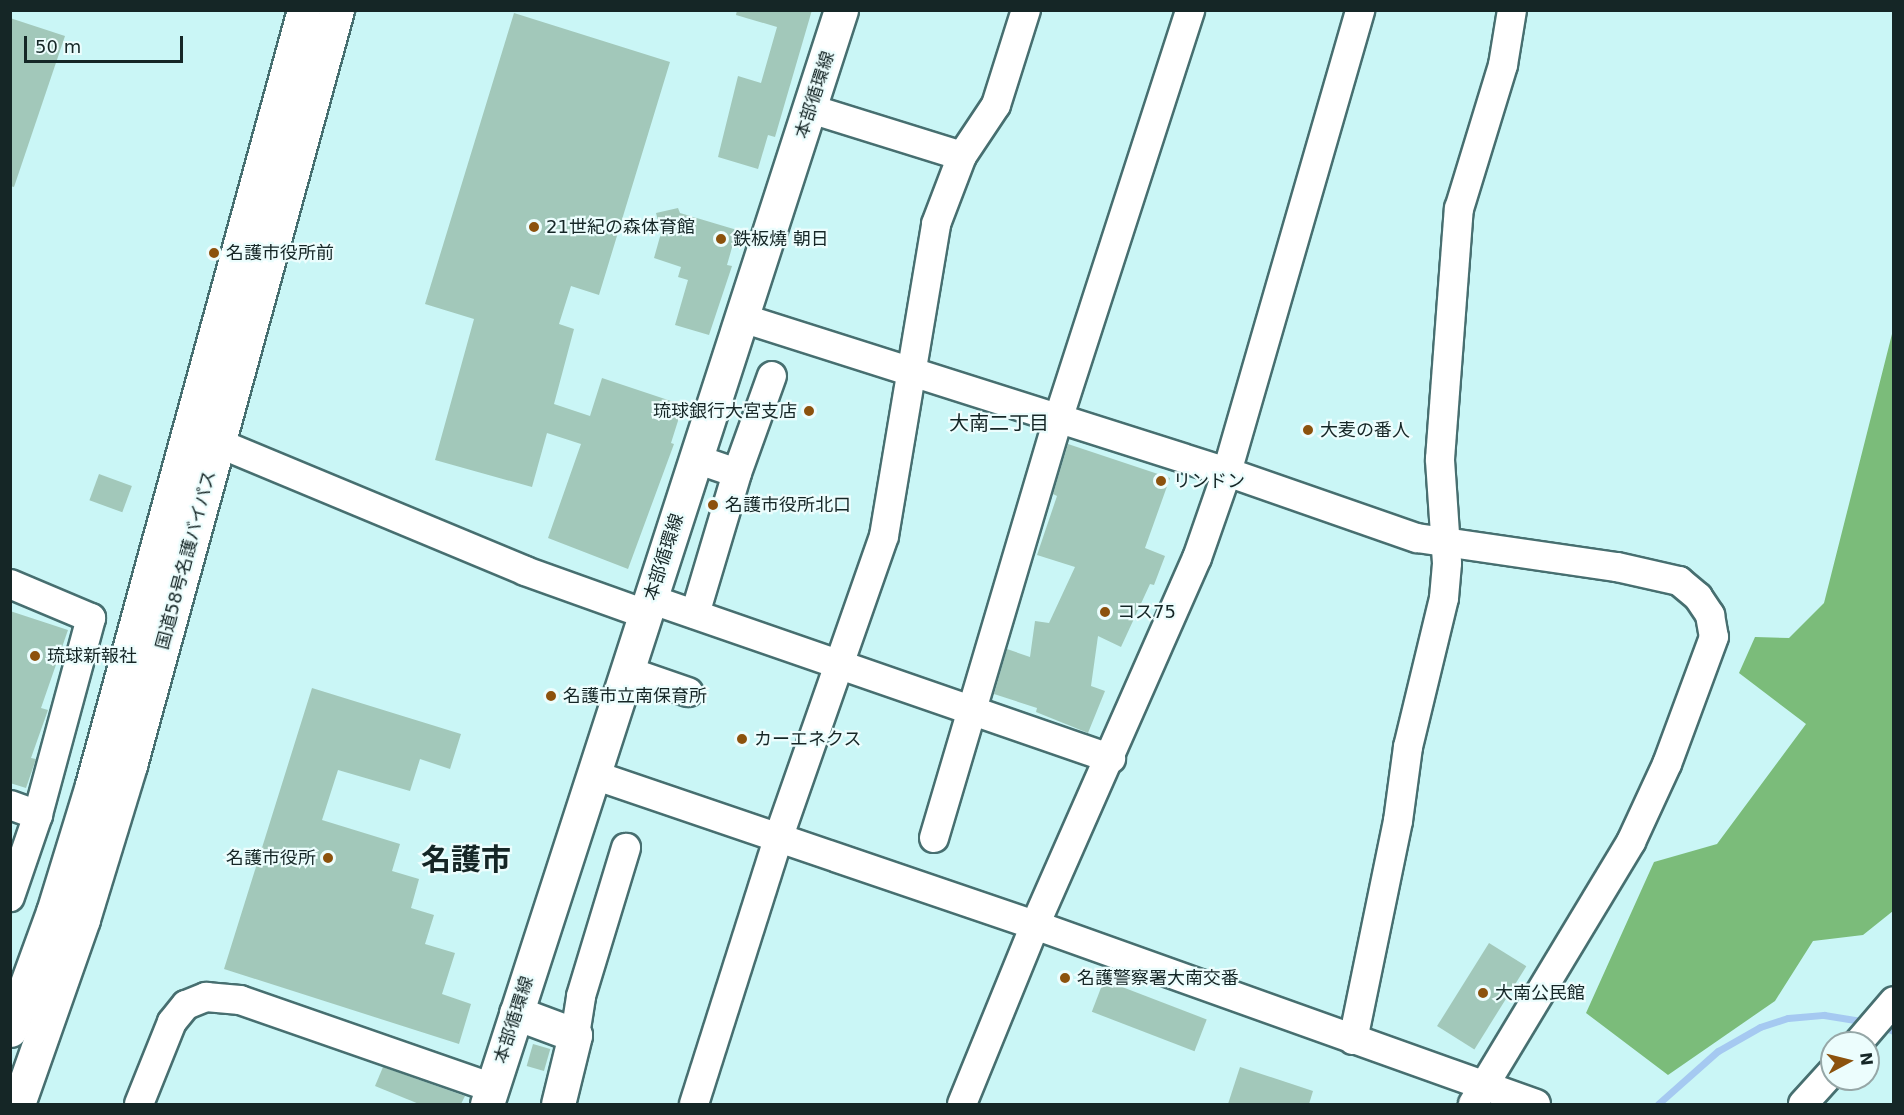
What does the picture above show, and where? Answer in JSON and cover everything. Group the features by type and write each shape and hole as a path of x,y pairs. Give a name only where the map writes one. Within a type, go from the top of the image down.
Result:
{"main road":[{"name":"国道58号名護バイパス","path":"10,1030 57,901 111,718 304,10"},
{"name":"国道58号名護バイパス","path":"18,1104 105,850 337,10"},
{"name":"本部循環線","path":"490,1096 841,10"},
{"path":"516,1013 575,1035 558,1104"}],"street":[{"path":"694,1104 779,836 838,661 884,536 909,371 936,224 962,156 996,105 1026,10"},
{"path":"934,838 1059,419 1190,10"},
{"path":"962,1104 1035,925 1111,759 1197,558 1227,472 1360,10"},
{"path":"1353,1040 1398,821 1408,747 1444,598 1447,563 1443,543 1440,459 1459,209 1503,65 1512,10"},
{"path":"810,109 962,156"},
{"path":"742,318 1227,472 1417,538 1543,554 1679,581 1698,597 1710,615 1714,637 1667,764 1631,842 1479,1095"},
{"path":"695,614 737,473 772,376"},
{"path":"188,429 525,571 648,606 695,614 838,661 1111,759"},
{"path":"696,459 737,473"},
{"path":"10,584 91,618 38,815 10,897"},
{"path":"627,671 688,692"},
{"path":"70,702 111,718"},
{"path":"594,775 779,836 1035,925 1353,1040 1479,1095 1536,1104"},
{"path":"10,805 38,815"},
{"path":"575,1035 580,996 626,848"},
{"path":"139,1104 172,1022 186,1005 206,997 240,1000 490,1096"},
{"path":"1868,1031 1893,1001"},
{"path":"1803,1104 1820,1085"}],"green space":[{"path":"1893,330 1893,911 1863,935 1813,941 1775,1001 1668,1075 1586,1013 1654,862 1717,844 1806,724 1739,673 1755,637 1789,638 1824,603"}],"building":[{"path":"737,10 812,10 775,137 768,135 758,169 718,157 738,76 761,83 777,27 736,15"},
{"name":"21世紀の森体育館","path":"514,13 670,62 599,295 571,286 559,324 574,329 554,404 590,416 602,378 683,405 671,443 674,444 628,569 548,538 581,444 547,433 532,487 435,460 474,319 425,304"},
{"path":"10,18 65,36 14,187 10,186"},
{"path":"678,208 680,213 737,230 727,265 732,266 709,335 675,325 688,280 678,277 681,267 654,258 661,233 656,213"},
{"path":"1068,444 1170,478 1145,548 1165,556 1154,585 1150,584 1121,647 1098,636 1091,686 1105,691 1088,733 1036,712 1037,708 994,694 1007,649 1030,657 1035,621 1049,623 1075,567 1037,555 1057,496 1053,494"},
{"path":"99,474 132,486 122,512 89,500"},
{"path":"10,611 68,630 41,708 48,710 31,758 36,759 26,788 10,783"},
{"name":"名護市役所","path":"312,688 461,734 450,769 420,759 410,791 338,770 322,820 400,844 392,871 419,879 411,908 434,915 425,944 455,953 442,994 471,1004 459,1044 224,969"},
{"name":"大南公民館","path":"1489,943 1526,966 1474,1049 1437,1026"},
{"path":"1104,980 1207,1019 1195,1051 1092,1012"},
{"path":"533,1044 550,1049 544,1071 527,1066"},
{"path":"383,1067 465,1096 461,1104 419,1104 375,1086"},
{"path":"1240,1067 1313,1091 1309,1104 1228,1104"}],"waterway":[{"path":"1658,1104 1718,1051 1760,1027 1788,1018 1824,1015 1867,1022"},
{"path":"1880,1026 1894,1031"}],"place":[{"name":"21世紀の森体育館","path":"534,227"},
{"name":"鉄板燒 朝日","path":"721,239"},
{"name":"名護市役所前","path":"214,253"},
{"name":"琉球銀行大宮支店","path":"809,411"},
{"name":"大麦の番人","path":"1308,430"},
{"name":"リンドン","path":"1161,481"},
{"name":"名護市役所北口","path":"713,505"},
{"name":"コス75","path":"1105,612"},
{"name":"琉球新報社","path":"35,656"},
{"name":"名護市立南保育所","path":"551,696"},
{"name":"カーエネクス","path":"742,739"},
{"name":"名護市役所","path":"328,858"},
{"name":"名護警察署大南交番","path":"1065,978"},
{"name":"大南公民館","path":"1483,993"}],"district":[{"name":"大南二丁目","path":"999,423"},
{"name":"名護市","path":"466,860"}]}
